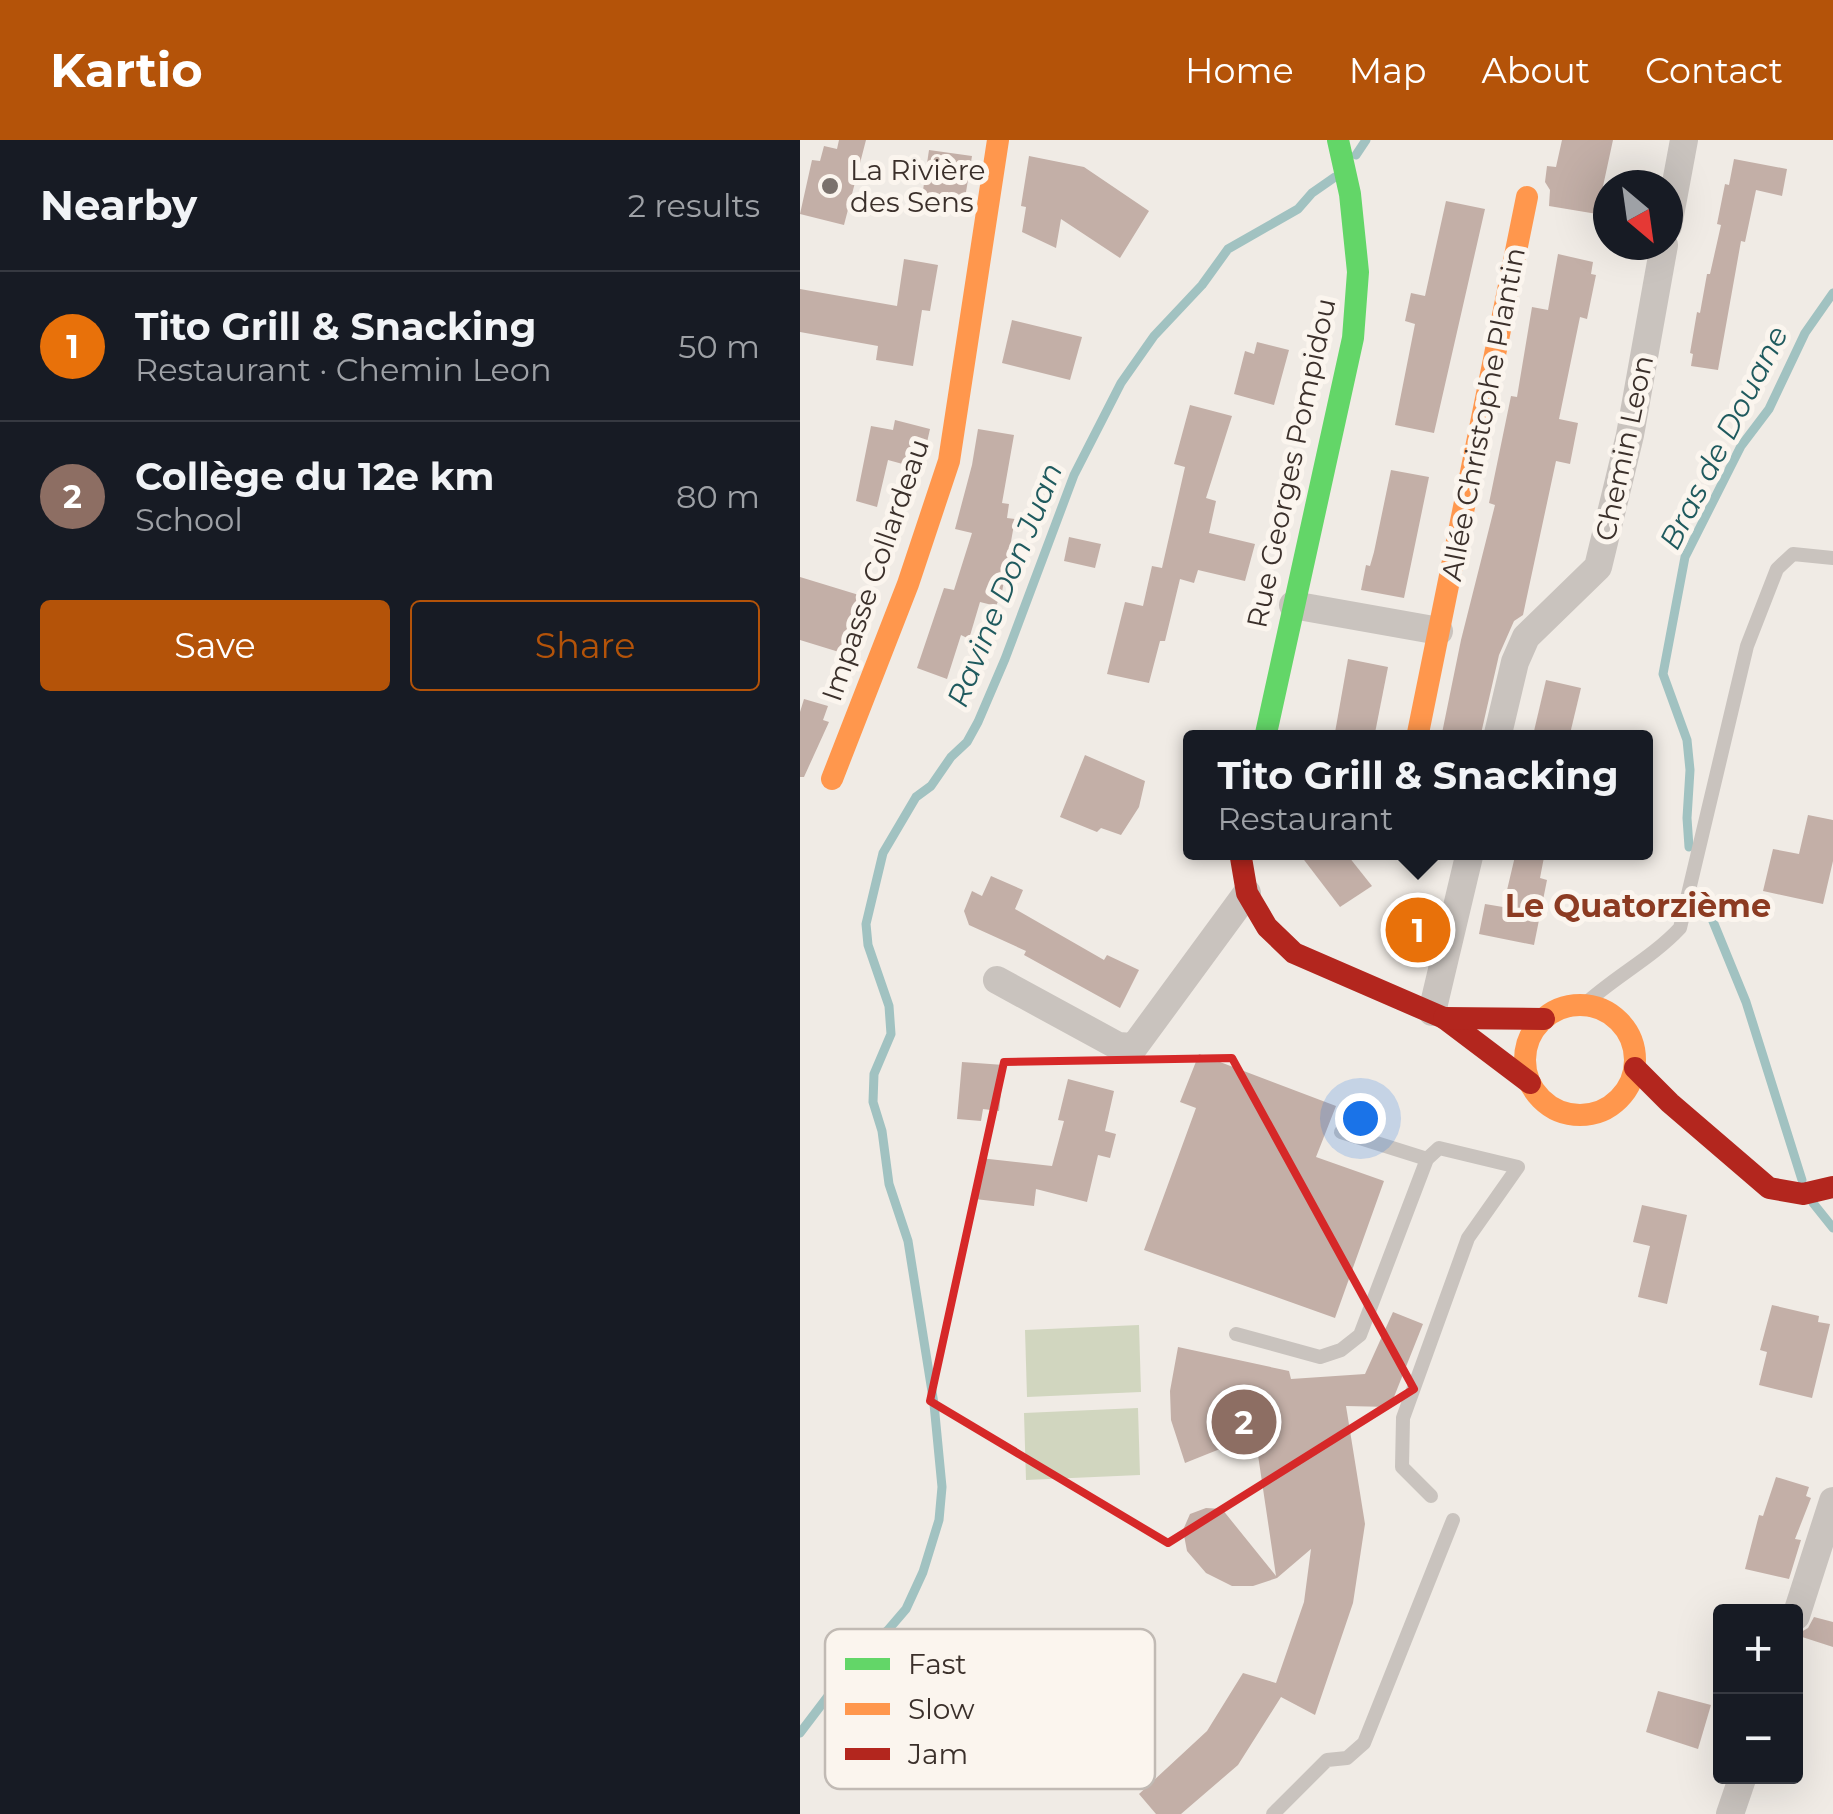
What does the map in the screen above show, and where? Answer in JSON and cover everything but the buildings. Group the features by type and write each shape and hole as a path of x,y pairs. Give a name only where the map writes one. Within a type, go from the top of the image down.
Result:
{"main road":[{"name":"Impasse Collardeau","path":"832,779 908,584 948,461 998,140"},
{"name":"Rue Georges Pompidou","path":"1267,730 1353,338 1358,272 1350,194 1338,140"},
{"name":"Allée Christophe Plantin","path":"1419,730 1526,197"},
{"path":"1242,860 1248,892 1267,927 1294,952 1438,1015 1530,1083 1551,1107 1582,1115 1598,1112 1618,1100 1635,1068 1628,1033 1617,1019 1602,1010 1584,1005 1556,1011 1533,1032 1526,1048 1525,1066 1530,1083"},
{"path":"1438,1015 1544,1019"},
{"path":"1635,1068 1769,1188 1803,1194 1833,1187"},
{"path":"1618,1100 1709,1137"}],"street":[{"path":"1678,170 1684,140"},
{"name":"Chemin Leon","path":"1499,730 1515,662 1526,637 1598,566 1630,435 1661,260"},
{"path":"1293,605 1439,631"},
{"path":"1438,1015 1468,860"},
{"path":"997,980 1118,1046 1134,1047 1248,892"},
{"path":"1800,1604 1833,1502"},
{"path":"1730,1814 1740,1784"}],"lane":[{"path":"1584,1005 1610,980 1662,947 1680,928 1747,646 1777,569 1793,554 1833,558"},
{"path":"1340,1132 1427,1159"},
{"path":"1236,1334 1320,1356 1341,1350 1360,1335 1427,1159 1439,1148 1452,1149 1518,1167 1468,1238 1403,1418 1402,1467 1431,1496"},
{"path":"1272,1814 1326,1760 1348,1758 1364,1743 1454,1520"}],"highlighted area":[{"path":"1232,1058 1414,1389 1168,1543 930,1401 1004,1062"}],"green space":[{"path":"1139,1325 1141,1392 1027,1397 1025,1330"},
{"path":"1138,1408 1140,1475 1026,1480 1024,1413"}],"waterway":[{"name":"Ravine Don Juan","path":"1356,155 1366,140"},
{"name":"Ravine Don Juan","path":"889,1629 906,1609 923,1572 939,1520 942,1487 934,1404 908,1241 889,1184 882,1131 873,1102 874,1074 891,1034 889,1006 868,945 866,924 883,853 916,797 931,786 978,722 1074,475 1121,383 1154,336 1202,285 1228,249 1298,209 1335,177"},
{"name":"Bras de Douane","path":"1689,847 1687,740 1663,674 1685,557 1741,446 1769,409 1805,333 1833,293"},
{"name":"Bras de Douane","path":"1710,914 1746,1002 1802,1180"},
{"name":"Bras de Douane","path":"1813,1203 1833,1228"},
{"name":"Ravine Don Juan","path":"800,1733 825,1700"}],"traffic: fast":[{"path":"1267,730 1353,338 1358,272 1350,194 1338,140"}],"traffic: slow":[{"path":"832,779 908,584 949,461 998,140"},
{"path":"1419,730 1527,197"},
{"path":"1580,1005 1601,1010 1619,1021 1630,1039 1635,1060 1630,1081 1619,1099 1601,1110 1580,1115 1559,1110 1541,1099 1530,1081 1525,1060 1530,1039 1541,1021 1559,1010 1580,1005"}],"traffic: jam":[{"path":"1241,860 1247,893 1267,927 1294,953 1444,1018 1530,1083"},
{"path":"1444,1018 1544,1019"},
{"path":"1635,1068 1769,1188 1803,1194 1833,1187"}],"place":[{"name":"La Rivière des Sens","path":"830,186"},
{"name":"Tito Grill & Snacking","path":"1418,930"},
{"name":"Collège du 12e km","path":"1244,1422"}],"district":[{"name":"Le Quatorzième","path":"1638,906"}]}
